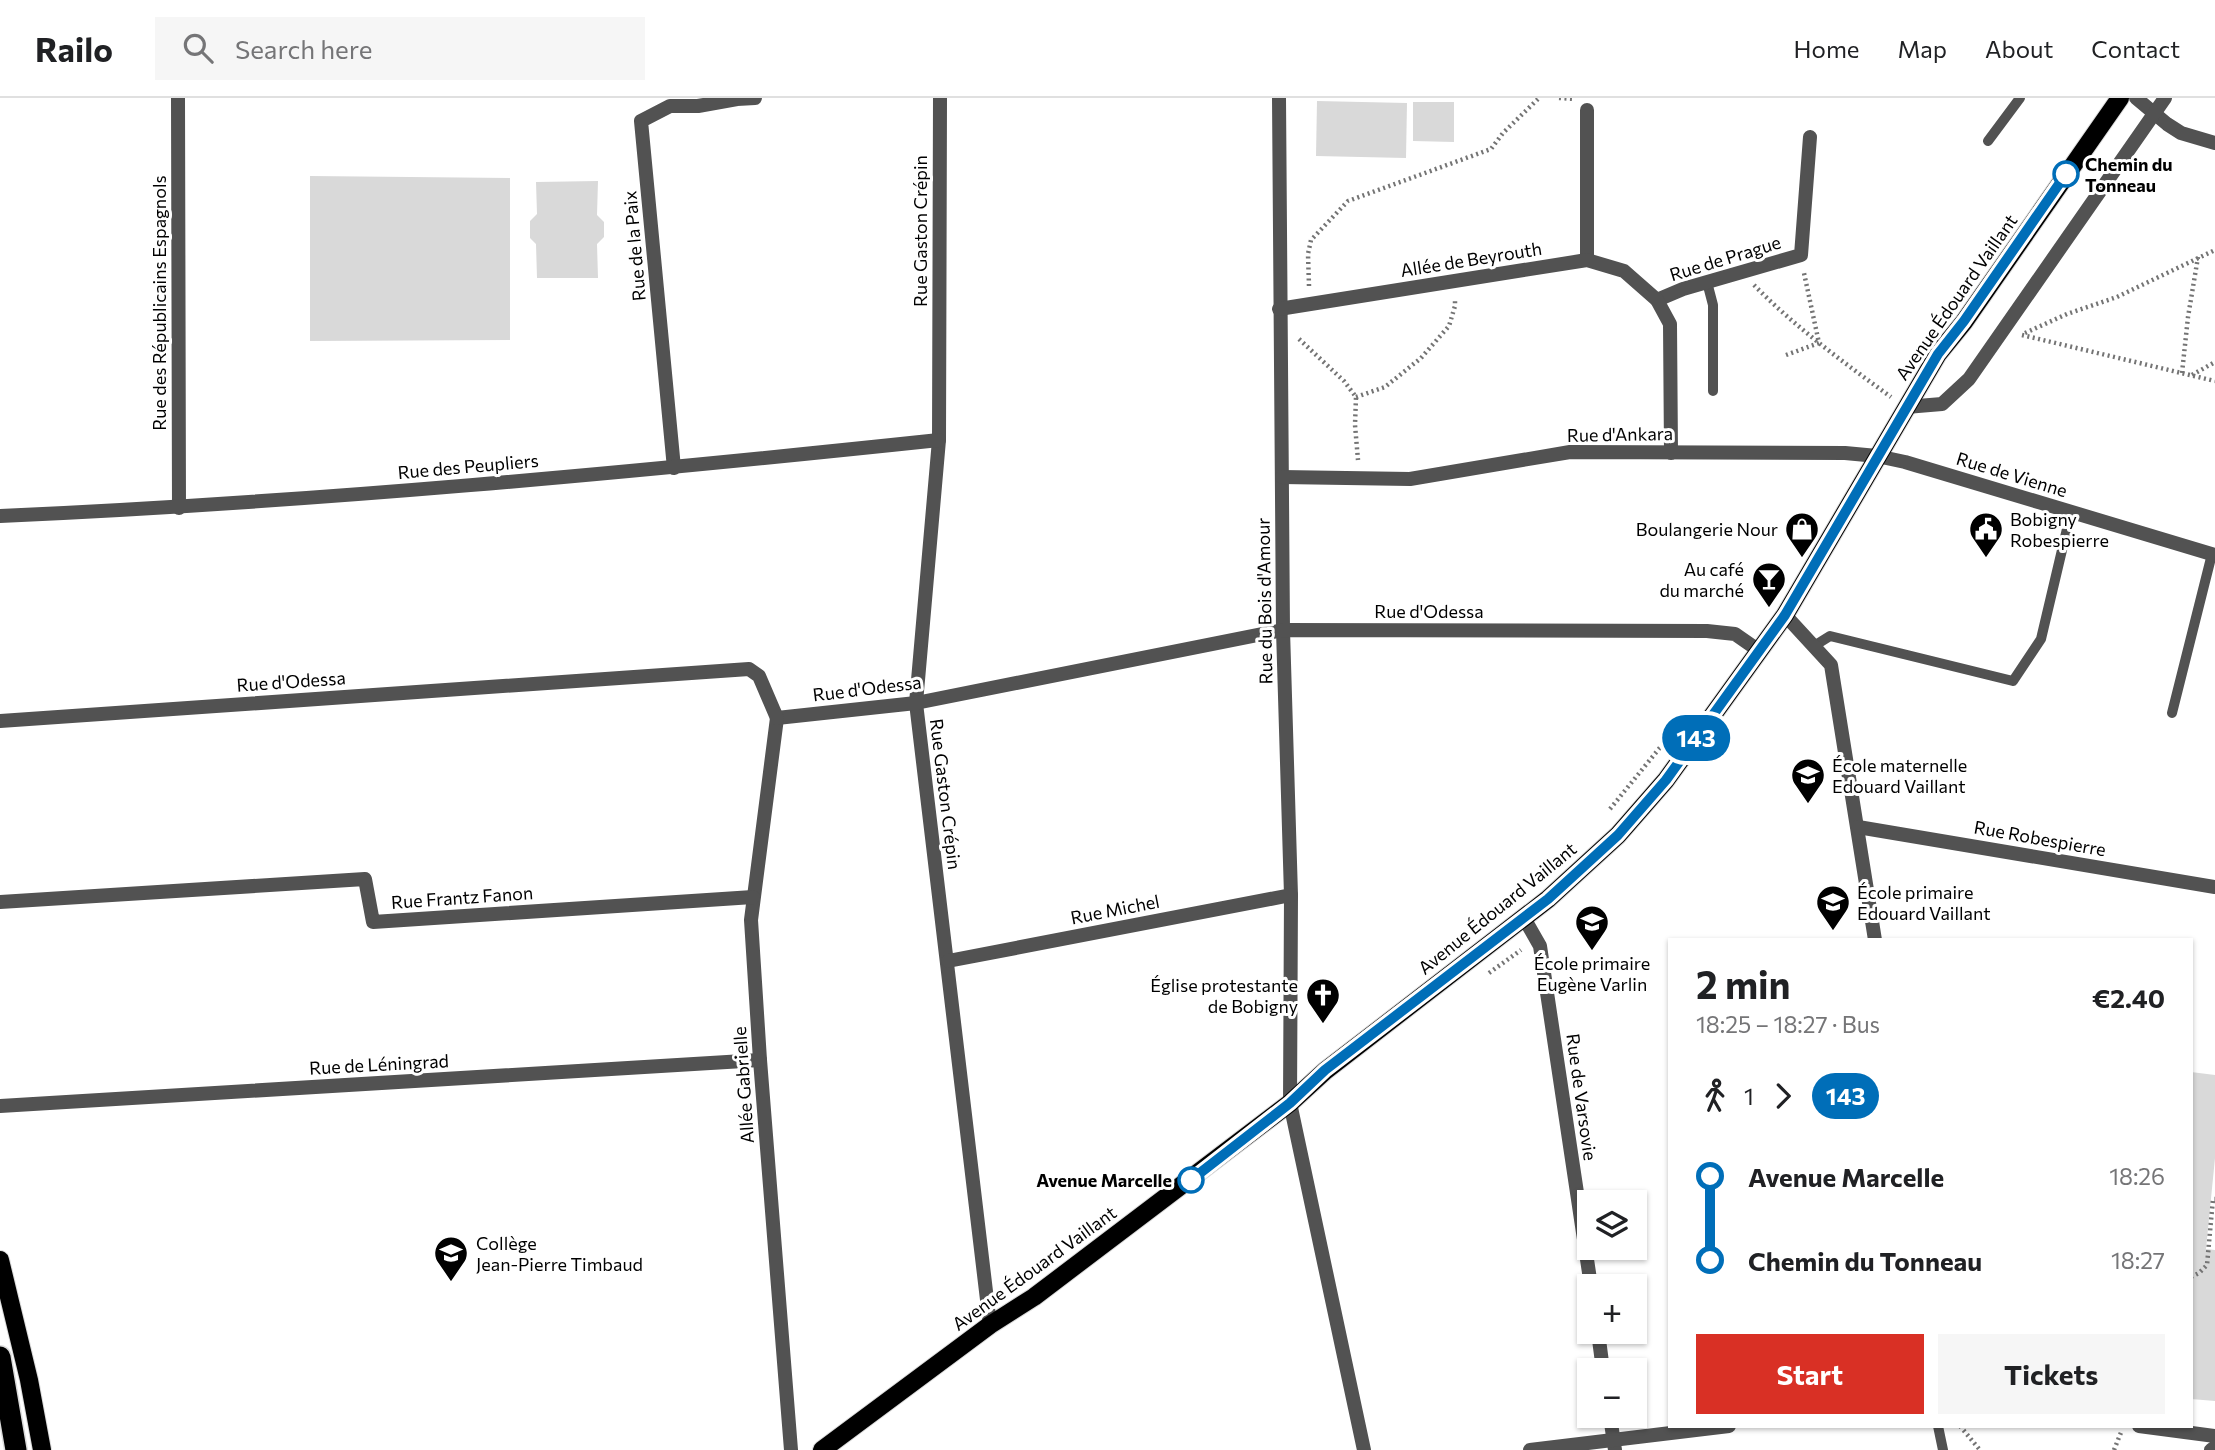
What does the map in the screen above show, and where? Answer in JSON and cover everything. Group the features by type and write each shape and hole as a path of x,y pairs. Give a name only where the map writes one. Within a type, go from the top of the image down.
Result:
{"highway":[{"path":"0,1357 16,1450"}],"main road":[{"name":"Avenue Édouard Vaillant","path":"822,1450 990,1325 1034,1297 1290,1103 1325,1070 1548,899 1618,835 1666,780 1785,615 1938,354 2120,98"},
{"path":"0,1260 29,1380 42,1450"}],"street":[{"name":"Rue des Républicains Espagnols","path":"178,98 179,508"},
{"path":"737,98 755,98"},
{"name":"Rue de la Paix","path":"674,468 641,121 670,106 698,106 737,98"},
{"name":"Rue Gaston Crépin","path":"940,98 939,440 916,703 990,1325"},
{"name":"Rue du Bois d'Amour","path":"1279,98 1279,309 1290,895 1290,1103"},
{"path":"2136,98 2181,132 2215,143"},
{"path":"1906,407 1942,404 1969,379 2165,98"},
{"path":"1587,110 1587,260"},
{"name":"Rue de Prague","path":"1671,453 1670,324 1657,300 1683,289 1801,255 1810,138"},
{"name":"Allée de Beyrouth","path":"1279,309 1587,260 1624,271 1657,300"},
{"name":"Rue des Peupliers","path":"0,516 179,508 674,468 939,440"},
{"name":"Rue d'Ankara","path":"1282,477 1410,479 1570,452 1845,453 1877,456"},
{"name":"Rue de Vienne","path":"1877,456 2214,554"},
{"path":"1785,615 1831,665 1875,938"},
{"name":"Rue d'Odessa","path":"0,721 750,669 759,676 777,718 916,703 1283,630 1707,631 1735,634 1758,650"},
{"name":"Allée Gabrielle","path":"777,718 751,920 791,1450"},
{"name":"Rue Robespierre","path":"1858,827 2215,887"},
{"name":"Rue Frantz Fanon","path":"0,902 365,879 373,922 753,897"},
{"name":"Rue Michel","path":"948,961 1290,895"},
{"name":"Rue de Varsovie","path":"1524,918 1540,946 1589,1274"},
{"name":"Rue de Léningrad","path":"0,1106 760,1060"},
{"path":"1290,1103 1364,1450"},
{"path":"1530,1450 1614,1445 1717,1428"},
{"path":"2154,1428 2215,1436"},
{"path":"2211,1450 2215,1447"}],"lane":[{"path":"1988,141 2020,98"},
{"path":"1707,282 1713,305 1713,391"},
{"path":"1814,646 1830,636 2013,681 2042,639 2071,512"},
{"path":"2172,713 2214,554"},
{"path":"1938,1428 1943,1450"}],"path":[{"path":"1310,304 1308,254 1311,240 1348,201 1491,149 1503,133 1539,98"},
{"path":"1994,344 2117,297 2215,250"},
{"path":"1801,255 1819,343"},
{"path":"2182,373 2198,257"},
{"path":"1741,272 1775,307 1819,343 1906,407"},
{"path":"1356,397 1385,387 1421,358 1449,326 1455,306 1454,281"},
{"path":"1280,331 1300,340 1344,381 1356,397 1355,425 1360,478"},
{"path":"2021,334 2215,381"},
{"path":"1786,355 1819,343"},
{"path":"2192,375 2215,362"},
{"path":"2193,1276 2207,1265 2212,1248 2213,1199"},
{"path":"1962,1428 1980,1450"},
{"path":"2114,1450 2123,1428"}],"shaded area":[{"path":"1317,101 1407,103 1406,158 1316,156"},
{"path":"1413,102 1454,102 1454,142 1413,141"},
{"path":"310,176 510,178 510,340 310,341"},
{"path":"598,181 597,215 604,222 604,237 597,244 598,278 537,278 536,244 530,238 530,221 537,214 536,182"},
{"path":"2193,1072 2215,1075 2215,1158 2206,1249 2215,1250 2215,1401 2193,1399"}],"bus line":[{"name":"143","path":"1191,1180 1290,1103 1325,1070 1548,899 1618,835 1666,780 1803,588 1938,354 2066,174"}],"place":[{"name":"Chemin du Tonneau","path":"2066,174"},
{"name":"Boulangerie Nour","path":"1802,559"},
{"name":"Bobigny Robespierre","path":"1986,559"},
{"name":"Au café du marché","path":"1769,609"},
{"name":"École maternelle Edouard Vaillant","path":"1808,805"},
{"name":"École primaire Edouard Vaillant","path":"1833,932"},
{"name":"École primaire Eugène Varlin","path":"1592,952"},
{"name":"Église protestante de Bobigny","path":"1323,1025"},
{"name":"Avenue Marcelle","path":"1191,1180"},
{"name":"Collège Jean-Pierre Timbaud","path":"451,1283"}]}
